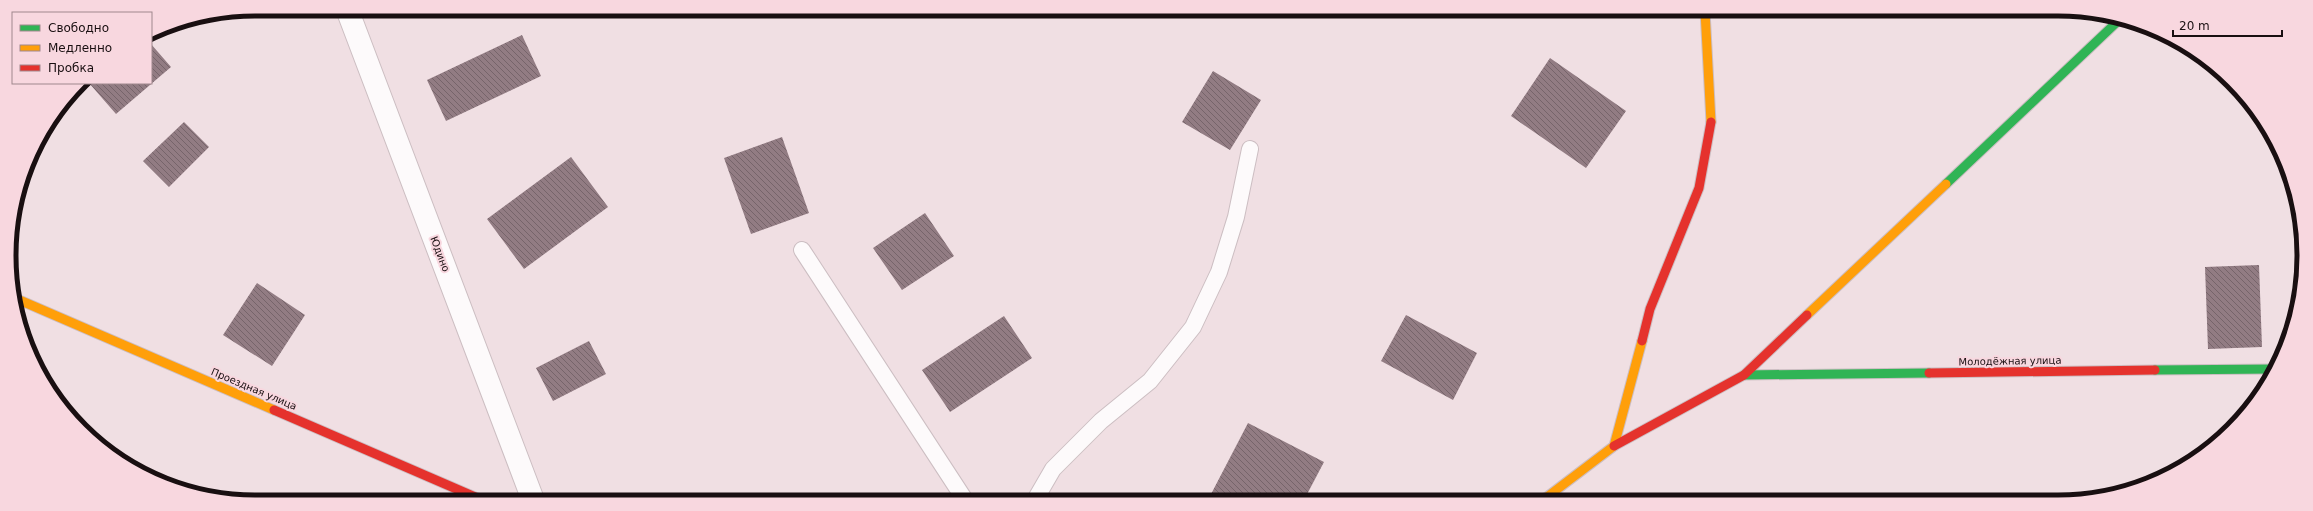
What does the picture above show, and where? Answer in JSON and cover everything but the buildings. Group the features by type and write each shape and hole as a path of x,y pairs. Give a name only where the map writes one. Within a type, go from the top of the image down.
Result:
{"street":[{"name":"Юдино","path":"350,16 531,495"},
{"path":"1614,446 1650,309 1699,188 1710,123 1705,16"},
{"path":"1550,495 1614,446 1744,375 2116,23"},
{"name":"Проездная улица","path":"21,301 470,495"},
{"name":"Молодёжная улица","path":"1744,375 2268,369"}],"lane":[{"path":"1038,495 1053,469 1101,421 1150,381 1193,327 1221,265 1236,218 1250,150"},
{"path":"802,250 962,495"}],"traffic: fast":[{"path":"1946,184 2116,23"},
{"path":"2155,370 2268,369"},
{"path":"1744,375 1929,373"}],"traffic: slow":[{"path":"1705,16 1711,122"},
{"path":"1807,315 1946,184"},
{"path":"21,301 274,410"},
{"path":"1550,495 1614,446 1642,341"}],"traffic: jam":[{"path":"1642,341 1650,309 1699,188 1711,122"},
{"path":"1614,446 1744,375 1807,315"},
{"path":"1929,373 2155,370"},
{"path":"274,410 470,495"}]}
